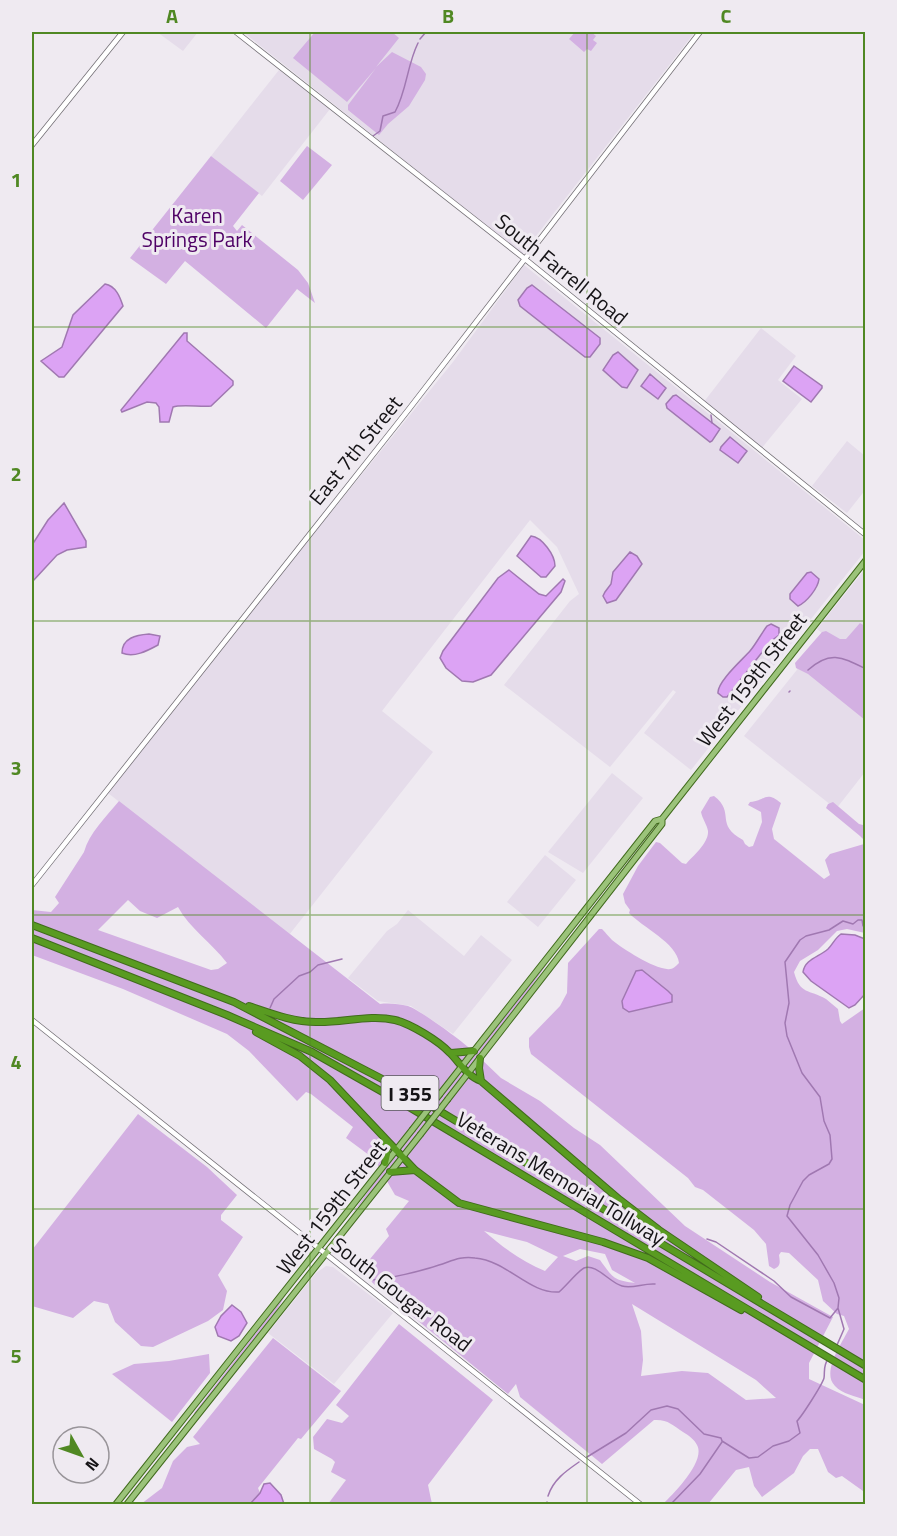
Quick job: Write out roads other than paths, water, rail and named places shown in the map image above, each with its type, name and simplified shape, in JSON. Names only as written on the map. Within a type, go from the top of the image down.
[{"type":"highway","name":"Veterans Memorial Tollway","points":[[32,925],[226,999],[411,1094],[866,1366]]},
{"type":"highway","name":"Veterans Memorial Tollway","points":[[32,938],[227,1015],[312,1052],[399,1101],[866,1380]]},
{"type":"highway","points":[[226,999],[283,1017],[315,1022],[382,1018],[397,1020],[421,1032],[451,1053],[468,1073],[481,1081],[620,1200],[658,1230],[754,1294],[767,1306]]},
{"type":"highway","points":[[227,1015],[300,1056],[330,1080],[415,1170],[459,1203],[603,1242],[648,1258],[758,1320],[793,1337]]},
{"type":"highway","points":[[451,1053],[474,1051]]},
{"type":"highway","points":[[480,1058],[481,1081]]},
{"type":"highway","points":[[384,1138],[387,1154],[385,1163]]},
{"type":"highway","points":[[390,1172],[415,1170]]},
{"type":"main road","name":"West 159th Street","points":[[127,1504],[448,1099],[624,874],[662,824],[662,819],[866,560]]},
{"type":"main road","name":"West 159th Street","points":[[116,1504],[655,821],[662,819]]},
{"type":"main road","points":[[184,1418],[191,1424]]},
{"type":"street","points":[[32,146],[123,32]]},
{"type":"street","name":"South Farrell Road","points":[[236,32],[525,259],[866,535]]},
{"type":"street","name":"East 7th Street","points":[[32,885],[410,409],[700,32]]},
{"type":"street","name":"South Gougar Road","points":[[32,1020],[640,1504]]},
{"type":"waterway","points":[[420,39],[426,32]]},
{"type":"waterway","points":[[373,136],[380,131],[383,116],[395,112],[418,43]]},
{"type":"waterway","points":[[711,415],[712,423]]},
{"type":"waterway","points":[[808,670],[830,658],[850,661],[866,669]]},
{"type":"waterway","points":[[837,1345],[844,1329],[834,1283],[818,1255],[787,1216],[790,1205],[803,1181],[829,1164],[832,1159],[830,1135],[824,1121],[820,1097],[802,1073],[787,1036],[785,1023],[789,1003],[785,962],[800,940],[806,936],[829,930],[843,921],[853,924],[862,920],[866,928]]},
{"type":"waterway","points":[[270,1008],[274,999],[299,976],[310,972],[318,965],[342,959]]},
{"type":"waterway","points":[[707,1239],[716,1242],[774,1281],[791,1297],[830,1318],[838,1308]]},
{"type":"waterway","points":[[371,1280],[405,1274],[456,1259],[470,1258],[487,1260],[528,1283],[548,1291],[559,1292],[581,1270],[589,1267],[622,1286],[655,1284]]},
{"type":"waterway","points":[[587,1457],[626,1433],[651,1410],[667,1406],[678,1409],[704,1434],[721,1438],[722,1441],[749,1458],[758,1457],[773,1446],[789,1441],[800,1433],[797,1421],[822,1382],[828,1359]]},
{"type":"waterway","points":[[671,1504],[700,1474],[722,1442]]},
{"type":"waterway","points":[[548,1496],[550,1490],[565,1472],[579,1462]]},
{"type":"park label","name":"Karen Springs Park","points":[[197,227]]}]
